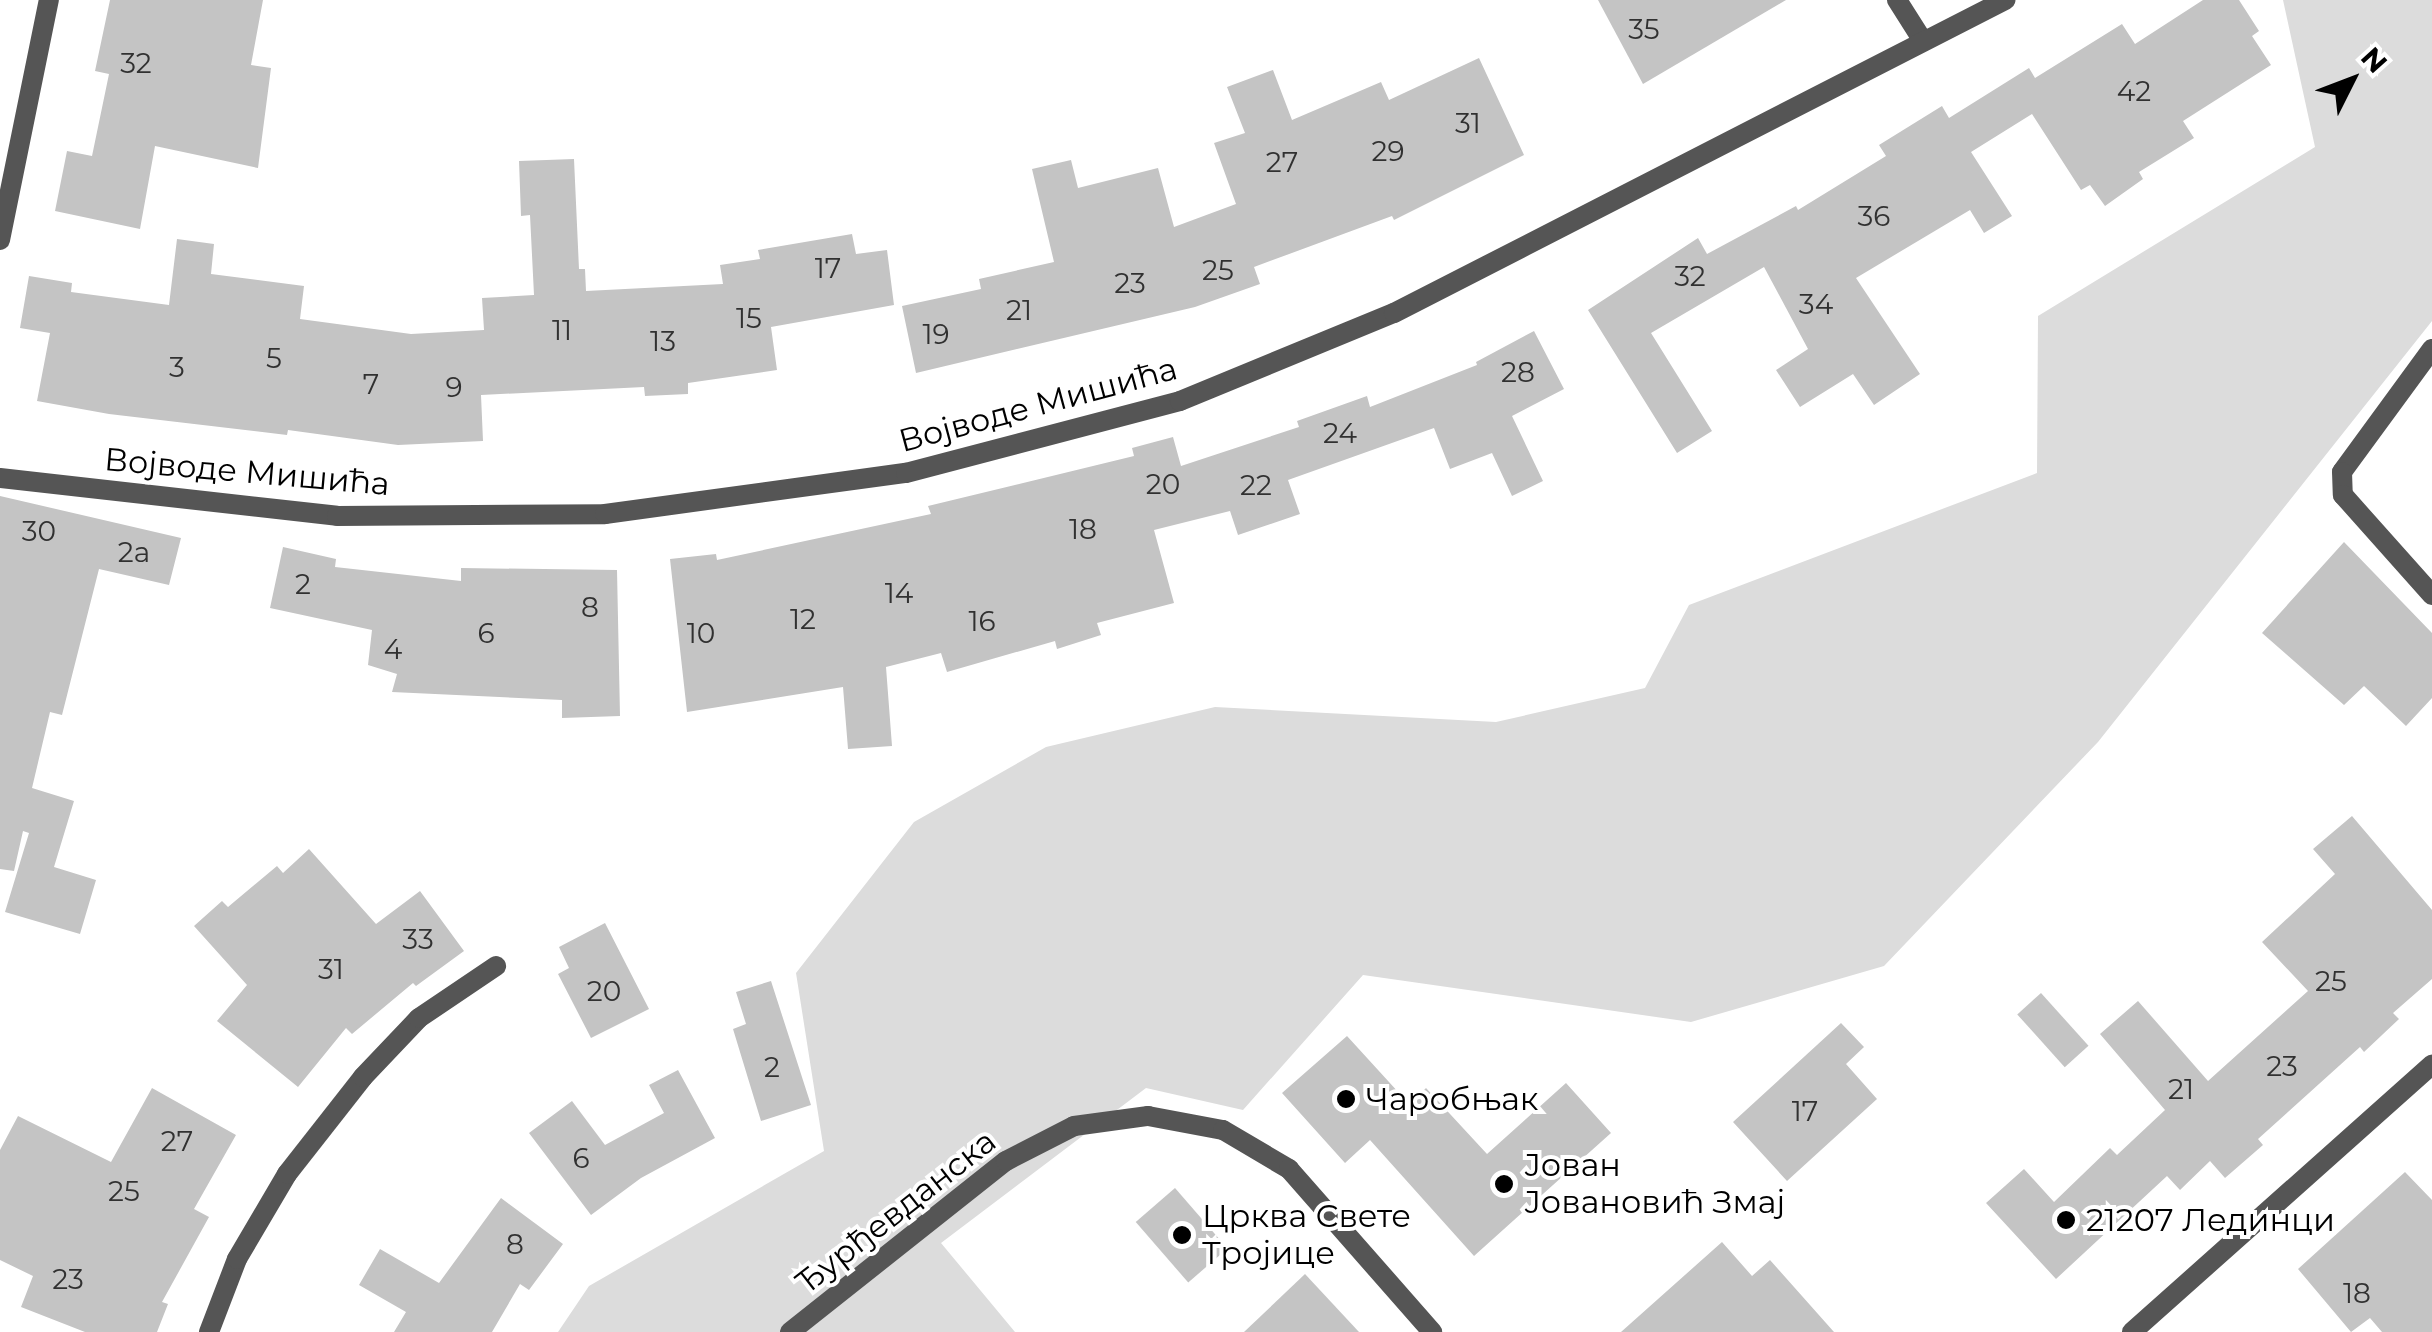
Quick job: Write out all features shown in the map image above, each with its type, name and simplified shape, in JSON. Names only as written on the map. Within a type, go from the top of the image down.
[{"type":"street","points":[[0,240],[49,0]]},
{"type":"street","points":[[1897,0],[1923,42]]},
{"type":"street","name":"Војводе Мишића","points":[[0,478],[337,516],[605,514],[906,472],[1180,401],[1394,313],[2005,0]]},
{"type":"street","points":[[2432,349],[2342,472],[2343,495],[2432,595]]},
{"type":"street","points":[[209,1332],[237,1259],[308,1146],[363,1077],[420,1018],[496,966]]},
{"type":"street","points":[[2132,1332],[2432,1064]]},
{"type":"street","name":"Ђурђевданска","points":[[790,1332],[1006,1160],[1074,1126],[1148,1116],[1224,1130],[1288,1170],[1432,1332]]},
{"type":"shaded area","points":[[2283,0],[2432,0],[2432,321],[2098,742],[1884,966],[1691,1022],[1363,975],[1243,1110],[1146,1088],[941,1243],[1015,1332],[558,1332],[589,1286],[824,1151],[796,973],[914,822],[1046,747],[1215,707],[1496,722],[1645,688],[1689,605],[2037,473],[2038,316],[2315,147]]},
{"type":"building","points":[[110,0],[263,0],[251,65],[271,68],[258,168],[155,146],[140,229],[55,211],[67,151],[92,156],[109,74],[95,71]]},
{"type":"building","points":[[1598,0],[1786,0],[1643,84]]},
{"type":"building","points":[[2203,0],[2239,0],[2259,31],[2252,36],[2271,65],[2183,121],[2194,138],[2139,172],[2143,179],[2105,206],[2090,185],[2081,190],[2032,114],[1971,152],[2012,216],[1984,233],[1970,210],[1856,278],[1920,374],[1874,405],[1853,374],[1800,407],[1776,370],[1808,349],[1764,267],[1651,333],[1712,431],[1677,453],[1588,310],[1698,238],[1707,254],[1796,206],[1798,210],[1886,156],[1879,145],[1942,106],[1949,118],[2029,68],[2035,78],[2122,24],[2135,44]]},
{"type":"building","points":[[1479,58],[1524,155],[1394,220],[1392,216],[1254,267],[1260,284],[1195,307],[916,373],[902,306],[981,289],[979,279],[1054,262],[1032,169],[1071,160],[1078,188],[1158,168],[1174,227],[1236,204],[1214,143],[1245,133],[1227,87],[1273,70],[1292,120],[1381,82],[1389,100]]},
{"type":"building","points":[[574,159],[579,269],[585,269],[586,291],[723,284],[720,265],[760,259],[758,250],[852,234],[856,254],[887,250],[894,305],[771,327],[777,370],[688,383],[688,394],[645,396],[644,387],[481,395],[483,441],[398,445],[288,430],[287,435],[109,414],[37,401],[50,333],[20,328],[29,276],[72,283],[71,292],[169,305],[177,239],[214,244],[211,274],[304,286],[300,319],[411,334],[484,330],[482,298],[534,295],[530,215],[521,216],[519,161]]},
{"type":"building","points":[[1534,331],[1564,389],[1512,416],[1543,481],[1512,496],[1492,453],[1450,469],[1434,428],[1288,480],[1300,514],[1238,535],[1230,511],[1154,530],[1174,603],[1097,623],[1101,635],[1057,649],[1055,641],[947,672],[941,653],[886,667],[892,746],[848,749],[843,687],[687,712],[670,559],[716,554],[717,560],[931,514],[928,506],[1134,456],[1132,448],[1173,437],[1181,466],[1299,427],[1297,421],[1367,396],[1370,407],[1477,365],[1476,362]]},
{"type":"building","points":[[0,496],[181,538],[169,585],[99,569],[62,715],[50,712],[32,788],[74,801],[54,867],[96,880],[80,934],[5,912],[29,833],[23,831],[14,871],[0,869]]},
{"type":"building","points":[[2344,542],[2432,633],[2432,698],[2406,726],[2364,686],[2344,705],[2262,633]]},
{"type":"building","points":[[283,547],[336,559],[335,567],[461,581],[461,568],[617,570],[620,716],[562,718],[562,700],[392,692],[397,674],[368,665],[372,630],[270,608]]},
{"type":"building","points":[[2352,816],[2432,910],[2432,979],[2393,1013],[2399,1019],[2364,1052],[2360,1047],[2258,1139],[2263,1145],[2225,1178],[2210,1161],[2180,1190],[2167,1176],[2056,1279],[1986,1203],[2024,1169],[2054,1202],[2110,1148],[2117,1155],[2165,1110],[2100,1034],[2138,1001],[2208,1081],[2308,991],[2262,942],[2335,874],[2313,849]]},
{"type":"building","points":[[309,849],[376,924],[420,891],[464,951],[416,986],[413,983],[352,1034],[346,1028],[298,1087],[217,1021],[247,985],[194,926],[222,901],[228,907],[277,866],[283,873]]},
{"type":"building","points":[[605,923],[649,1009],[591,1038],[558,974],[569,968],[559,947]]},
{"type":"building","points":[[771,981],[811,1105],[761,1121],[733,1029],[746,1024],[736,992]]},
{"type":"building","points":[[2041,993],[2089,1046],[2065,1067],[2017,1014]]},
{"type":"building","points":[[1841,1023],[1864,1047],[1846,1064],[1877,1099],[1787,1181],[1733,1122]]},
{"type":"building","points":[[1347,1036],[1410,1105],[1426,1088],[1487,1154],[1566,1083],[1611,1133],[1474,1256],[1370,1140],[1345,1163],[1282,1093]]},
{"type":"building","points":[[678,1070],[715,1138],[641,1178],[591,1215],[529,1133],[572,1101],[605,1145],[664,1113],[649,1085]]},
{"type":"building","points":[[152,1088],[236,1135],[194,1209],[209,1217],[162,1302],[168,1304],[157,1332],[85,1332],[21,1307],[33,1276],[0,1260],[0,1150],[18,1116],[111,1162]]},
{"type":"building","points":[[2405,1172],[2432,1200],[2432,1332],[2382,1332],[2370,1318],[2351,1332],[2298,1269]]},
{"type":"building","name":"Црква Свете Тројице","points":[[1175,1188],[1227,1248],[1188,1282],[1136,1222]]},
{"type":"building","points":[[501,1198],[563,1244],[529,1290],[520,1284],[492,1332],[394,1332],[406,1312],[359,1285],[380,1249],[439,1283]]},
{"type":"building","points":[[1722,1242],[1752,1276],[1770,1260],[1834,1332],[1621,1332]]},
{"type":"building","points":[[1305,1274],[1359,1332],[1244,1332]]},
{"type":"place","name":"Чаробњак","points":[[1346,1099]]},
{"type":"place","name":"Јован Јовановић Змај","points":[[1504,1184]]},
{"type":"place","name":"21207 Лединци","points":[[2066,1220]]},
{"type":"place","name":"Црква Свете Тројице","points":[[1182,1235]]}]
